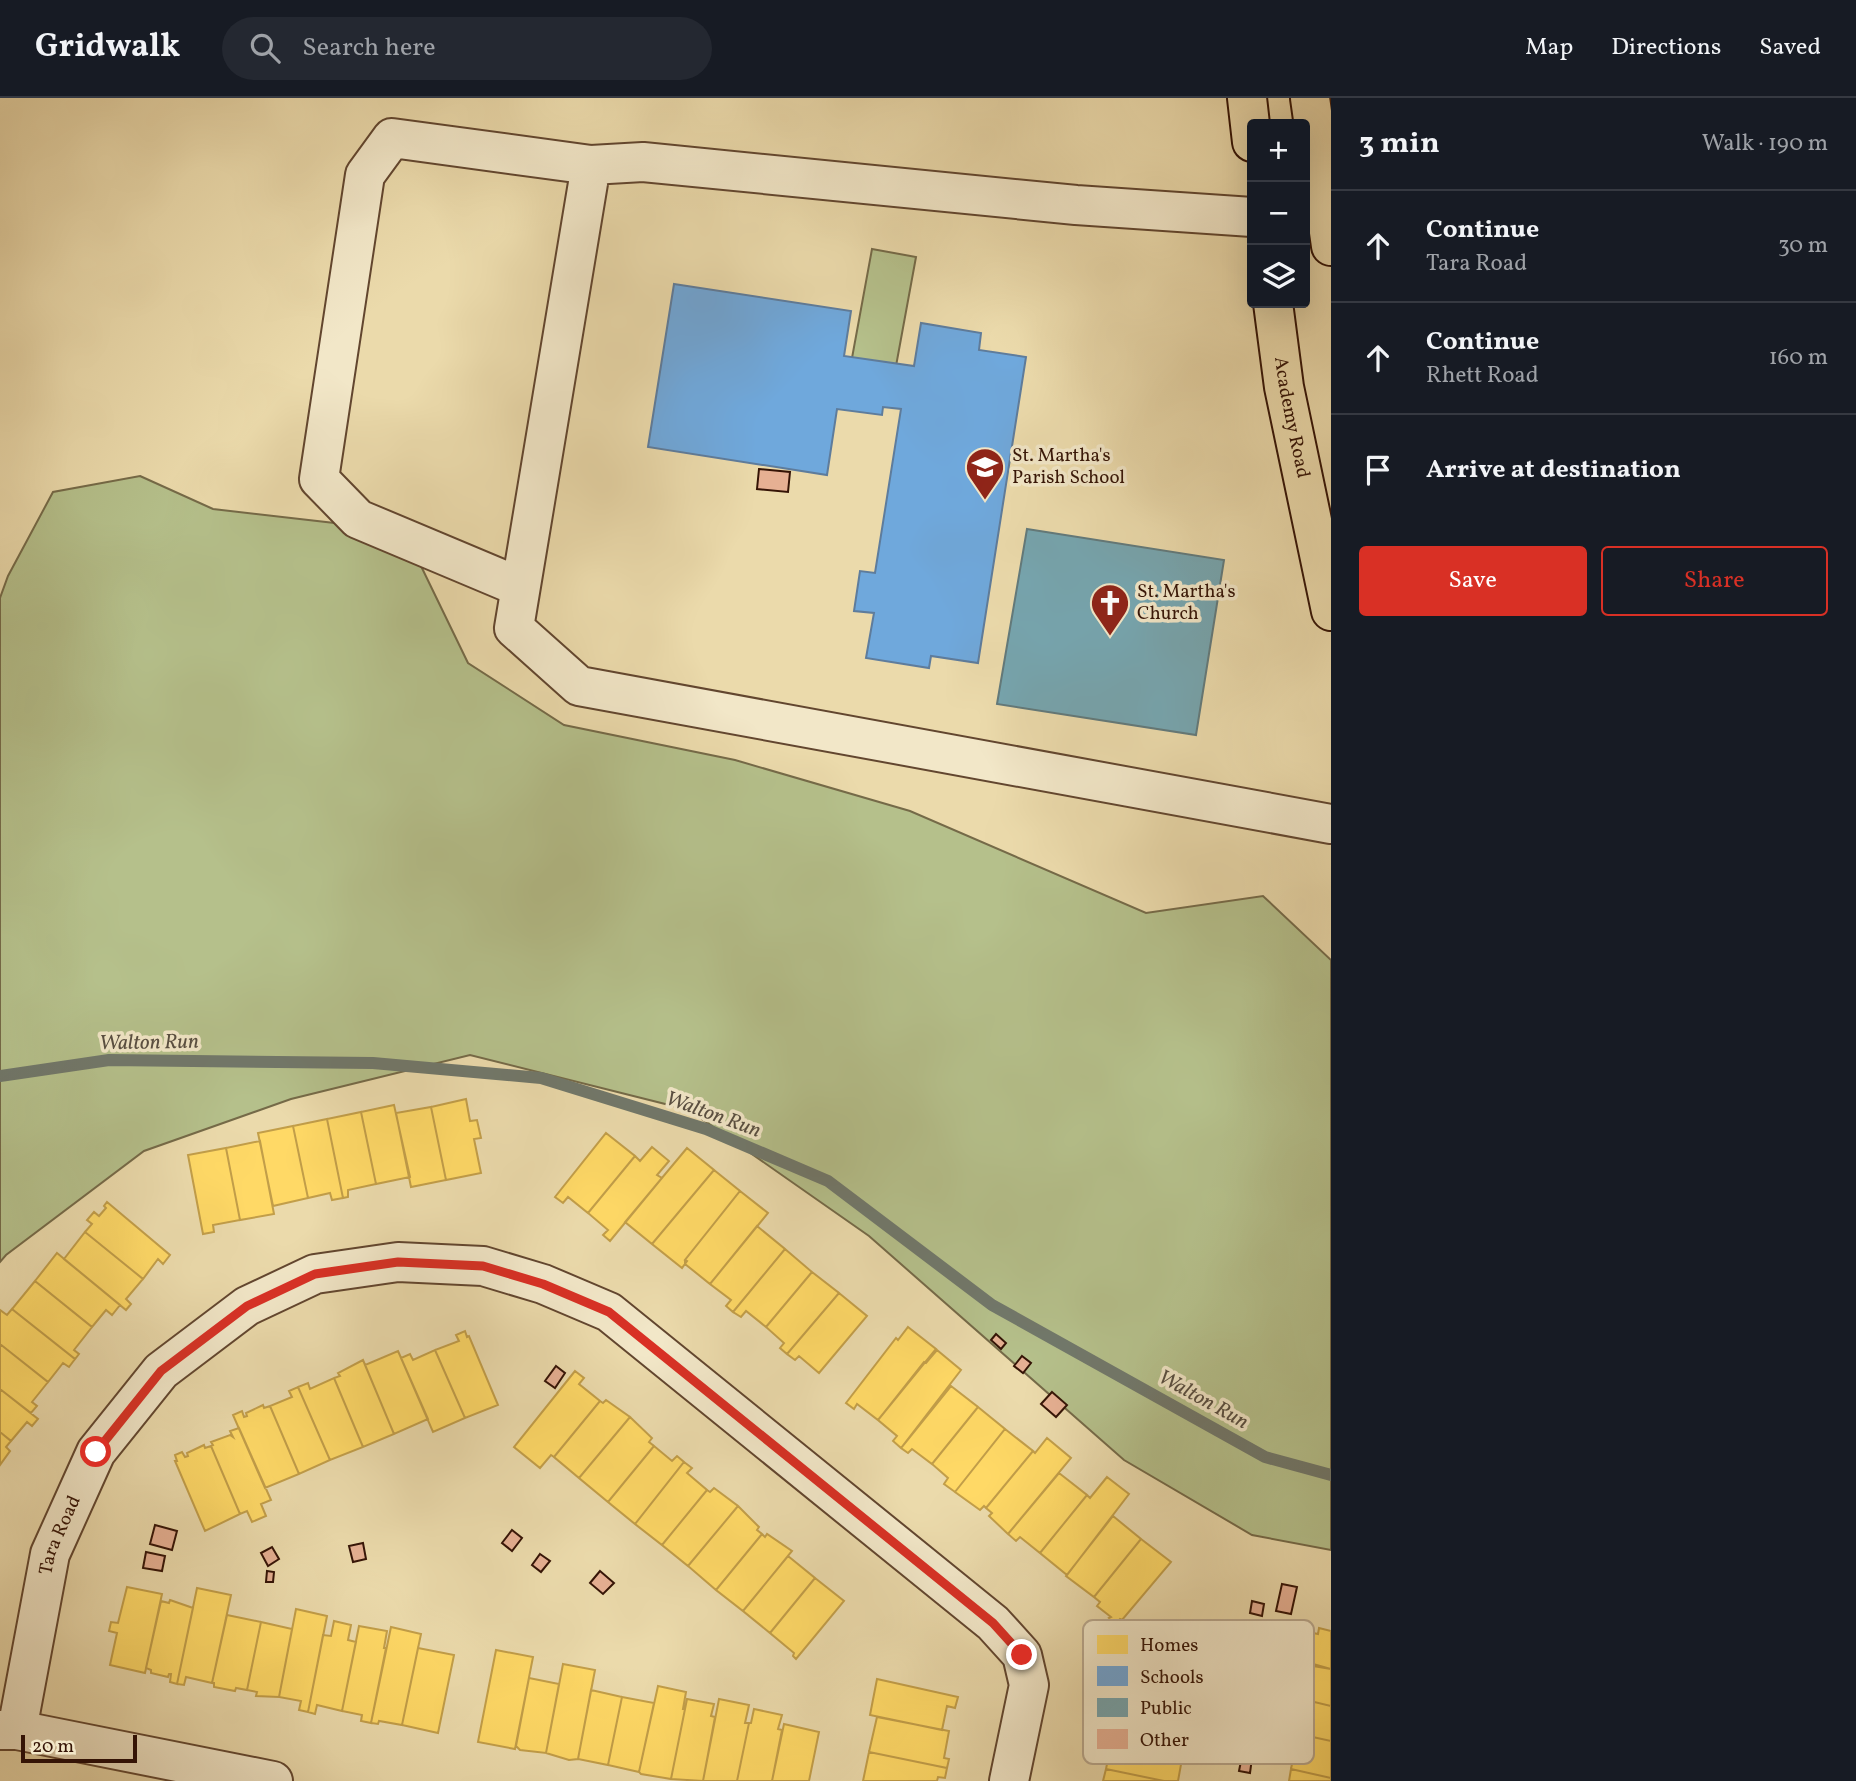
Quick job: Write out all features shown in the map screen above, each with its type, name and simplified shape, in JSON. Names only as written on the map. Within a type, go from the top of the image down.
[{"type":"main road","points":[[1247,98],[1249,119]]},
{"type":"main road","points":[[1310,98],[1321,226]]},
{"type":"main road","name":"Academy Road","points":[[1274,308],[1284,387],[1331,611]]},
{"type":"street","points":[[520,587],[358,519],[319,479],[365,175],[392,138],[592,165],[643,162],[1076,205],[1247,217]]},
{"type":"street","points":[[592,165],[514,628],[579,686],[1331,824]]},
{"type":"street","name":"Tara Road","points":[[9,1730],[50,1553],[96,1452],[161,1371],[247,1306],[315,1274],[398,1262],[483,1266],[543,1284],[609,1312],[993,1623],[1022,1655],[1029,1685],[1009,1781]]},
{"type":"street","points":[[9,1730],[273,1781]]},
{"type":"green space","points":[[872,249],[916,257],[896,366],[852,358]]},
{"type":"green space","points":[[140,476],[213,509],[404,531],[468,663],[564,725],[735,760],[910,811],[1146,913],[1263,896],[1331,960],[1331,1550],[1252,1535],[1124,1460],[869,1236],[689,1110],[470,1055],[291,1099],[144,1151],[0,1262],[0,598],[8,576],[53,492]]},
{"type":"building: Homes","points":[[466,1099],[470,1121],[477,1120],[481,1138],[474,1139],[481,1173],[446,1180],[431,1107]]},
{"type":"building: Homes","points":[[394,1105],[410,1177],[376,1184],[361,1112]]},
{"type":"building: Homes","points":[[431,1107],[446,1180],[411,1187],[396,1113]]},
{"type":"building: Homes","points":[[361,1112],[376,1184],[348,1190],[348,1197],[343,1198],[327,1119]]},
{"type":"building: Homes","points":[[327,1119],[343,1198],[332,1200],[330,1193],[308,1198],[293,1126]]},
{"type":"building: Homes","points":[[293,1126],[308,1198],[273,1206],[258,1133]]},
{"type":"building: Homes","points":[[606,1133],[635,1156],[588,1213],[568,1197],[563,1203],[555,1197]]},
{"type":"building: Homes","points":[[260,1141],[274,1214],[240,1220],[226,1148]]},
{"type":"building: Homes","points":[[652,1147],[669,1161],[657,1175],[662,1178],[610,1241],[603,1235],[608,1230],[588,1213],[635,1156],[640,1161]]},
{"type":"building: Homes","points":[[226,1148],[240,1220],[213,1225],[214,1232],[203,1234],[188,1155]]},
{"type":"building: Homes","points":[[687,1148],[714,1170],[652,1244],[625,1222]]},
{"type":"building: Homes","points":[[714,1170],[740,1191],[685,1260],[687,1261],[682,1268],[652,1244]]},
{"type":"building: Homes","points":[[740,1191],[768,1213],[710,1284],[685,1264],[685,1260]]},
{"type":"building: Homes","points":[[107,1202],[170,1255],[163,1264],[158,1259],[143,1279],[85,1232],[92,1224],[87,1220],[94,1212],[99,1216],[106,1208],[104,1206]]},
{"type":"building: Homes","points":[[757,1226],[785,1249],[733,1312],[726,1306],[731,1300],[710,1284]]},
{"type":"building: Homes","points":[[85,1232],[143,1279],[126,1299],[131,1304],[126,1310],[64,1259]]},
{"type":"building: Homes","points":[[785,1249],[812,1272],[766,1327],[746,1311],[741,1317],[733,1312]]},
{"type":"building: Homes","points":[[57,1253],[120,1305],[112,1315],[106,1310],[92,1327],[35,1281]]},
{"type":"building: Homes","points":[[812,1272],[839,1293],[787,1354],[780,1348],[784,1343],[766,1327]]},
{"type":"building: Homes","points":[[35,1281],[92,1327],[74,1350],[79,1354],[75,1359],[12,1309]]},
{"type":"building: Homes","points":[[839,1293],[867,1316],[819,1373],[799,1356],[795,1360],[787,1354]]},
{"type":"building: Homes","points":[[12,1309],[75,1359],[69,1367],[63,1363],[48,1382],[0,1344],[0,1310],[7,1315]]},
{"type":"building: Homes","points":[[908,1327],[936,1349],[878,1420],[857,1404],[854,1409],[846,1403],[896,1338],[898,1340]]},
{"type":"building: Homes","points":[[465,1331],[498,1405],[465,1418],[435,1350],[459,1341],[456,1335]]},
{"type":"building: Homes","points":[[0,1344],[48,1382],[32,1402],[37,1406],[31,1413],[0,1389]]},
{"type":"building: Homes","points":[[435,1350],[465,1418],[433,1432],[401,1358],[410,1354],[413,1360]]},
{"type":"building: Homes","points":[[937,1350],[961,1370],[901,1448],[893,1441],[897,1436],[878,1420],[924,1362]]},
{"type":"building: Homes","points":[[398,1351],[428,1419],[394,1434],[365,1365]]},
{"type":"building: Homes","points":[[363,1360],[394,1434],[363,1447],[334,1378],[340,1376],[338,1373]]},
{"type":"building: Homes","points":[[575,1371],[584,1378],[579,1384],[600,1401],[554,1457],[551,1455],[540,1468],[514,1447]]},
{"type":"building: Homes","points":[[334,1378],[363,1447],[330,1460],[298,1387],[308,1383],[310,1389]]},
{"type":"building: Homes","points":[[951,1386],[978,1407],[932,1464],[912,1449],[908,1453],[901,1448]]},
{"type":"building: Homes","points":[[298,1387],[330,1460],[299,1474],[270,1406],[292,1397],[289,1391]]},
{"type":"building: Homes","points":[[0,1389],[38,1419],[32,1426],[27,1422],[11,1441],[0,1432]]},
{"type":"building: Homes","points":[[606,1400],[630,1417],[579,1478],[554,1457],[600,1401],[603,1403]]},
{"type":"building: Homes","points":[[263,1405],[264,1408],[270,1406],[299,1474],[265,1488],[233,1415],[242,1411],[244,1417],[247,1416],[246,1413]]},
{"type":"building: Homes","points":[[978,1407],[1005,1429],[955,1492],[944,1484],[948,1478],[932,1464]]},
{"type":"building: Homes","points":[[630,1417],[652,1438],[649,1442],[654,1446],[608,1502],[579,1478]]},
{"type":"building: Homes","points":[[239,1428],[271,1500],[261,1504],[266,1516],[252,1522],[247,1511],[240,1514],[211,1446],[211,1442],[230,1435],[233,1437],[230,1431]]},
{"type":"building: Homes","points":[[1005,1429],[1033,1451],[986,1508],[984,1506],[980,1510],[955,1492]]},
{"type":"building: Homes","points":[[0,1432],[11,1441],[6,1447],[10,1451],[0,1465]]},
{"type":"building: Homes","points":[[1047,1438],[1071,1458],[1008,1534],[989,1516],[992,1513],[986,1508]]},
{"type":"building: Homes","points":[[204,1445],[205,1448],[211,1446],[240,1514],[205,1531],[175,1461],[175,1455],[182,1452],[185,1457],[188,1456],[187,1453]]},
{"type":"building: Homes","points":[[654,1446],[672,1461],[677,1456],[684,1462],[635,1524],[608,1502]]},
{"type":"building: Homes","points":[[684,1462],[692,1468],[687,1473],[707,1490],[662,1545],[635,1524]]},
{"type":"building: Homes","points":[[1059,1473],[1087,1495],[1040,1553],[1020,1537],[1016,1541],[1008,1534]]},
{"type":"building: Homes","points":[[1107,1477],[1129,1494],[1067,1575],[1040,1553],[1087,1495],[1090,1498]]},
{"type":"building: Homes","points":[[714,1488],[738,1506],[688,1566],[662,1545],[707,1490],[710,1492]]},
{"type":"building: Homes","points":[[738,1506],[759,1527],[757,1530],[762,1534],[716,1590],[688,1566]]},
{"type":"building: Homes","points":[[1113,1516],[1141,1539],[1094,1597],[1066,1576]]},
{"type":"building: Homes","points":[[762,1534],[765,1537],[767,1534],[792,1551],[743,1611],[716,1590]]},
{"type":"building: Homes","points":[[1141,1539],[1171,1562],[1122,1620],[1111,1620],[1097,1606],[1100,1602],[1094,1597]]},
{"type":"building: Homes","points":[[788,1556],[815,1578],[770,1633],[743,1611]]},
{"type":"building: Homes","points":[[815,1578],[844,1601],[796,1659],[794,1653],[770,1633]]},
{"type":"building: Homes","points":[[127,1587],[162,1594],[145,1673],[110,1665],[117,1633],[109,1631],[111,1622],[118,1623]]},
{"type":"building: Homes","points":[[197,1588],[231,1595],[212,1683],[186,1677],[184,1685],[177,1684]]},
{"type":"building: Homes","points":[[170,1600],[193,1608],[177,1684],[170,1682],[171,1674],[168,1677],[151,1673],[151,1670],[146,1668],[161,1601],[169,1603]]},
{"type":"building: Homes","points":[[296,1609],[327,1616],[308,1712],[299,1710],[301,1701],[279,1697]]},
{"type":"building: Homes","points":[[227,1615],[261,1622],[247,1690],[214,1687],[212,1683]]},
{"type":"building: Homes","points":[[334,1621],[351,1625],[348,1640],[356,1642],[342,1711],[317,1705],[315,1714],[308,1712],[323,1635],[331,1636]]},
{"type":"building: Homes","points":[[261,1622],[292,1629],[279,1697],[256,1696],[257,1692],[247,1690]]},
{"type":"building: Homes","points":[[359,1626],[387,1631],[371,1723],[361,1721],[362,1715],[342,1711]]},
{"type":"building: Homes","points":[[391,1627],[421,1634],[402,1725],[379,1721],[378,1724],[371,1723]]},
{"type":"building: Homes","points":[[1319,1628],[1331,1631],[1331,1669],[1314,1664],[1314,1633],[1318,1634]]},
{"type":"building: Homes","points":[[418,1648],[454,1655],[438,1733],[402,1725]]},
{"type":"building: Homes","points":[[496,1650],[533,1657],[515,1749],[478,1742]]},
{"type":"building: Homes","points":[[563,1664],[595,1670],[578,1759],[569,1760],[546,1753]]},
{"type":"building: Homes","points":[[1314,1666],[1331,1669],[1331,1706],[1314,1702]]},
{"type":"building: Homes","points":[[529,1678],[559,1684],[546,1753],[520,1750],[516,1746]]},
{"type":"building: Homes","points":[[877,1679],[958,1697],[955,1708],[947,1706],[942,1730],[870,1715]]},
{"type":"building: Homes","points":[[658,1686],[686,1692],[671,1779],[639,1772]]},
{"type":"building: Homes","points":[[591,1690],[622,1697],[608,1765],[578,1759]]},
{"type":"building: Homes","points":[[622,1697],[654,1703],[639,1772],[608,1765]]},
{"type":"building: Homes","points":[[687,1699],[714,1704],[711,1716],[715,1717],[703,1781],[671,1779]]},
{"type":"building: Homes","points":[[719,1699],[749,1705],[745,1723],[749,1723],[737,1781],[703,1781]]},
{"type":"building: Homes","points":[[1314,1702],[1331,1706],[1331,1741],[1314,1737]]},
{"type":"building: Homes","points":[[754,1709],[782,1715],[778,1729],[782,1730],[772,1781],[737,1781]]},
{"type":"building: Homes","points":[[877,1717],[949,1731],[944,1758],[949,1759],[947,1768],[869,1752]]},
{"type":"building: Homes","points":[[784,1724],[819,1732],[809,1781],[772,1781]]},
{"type":"building: Homes","points":[[1314,1737],[1331,1741],[1331,1778],[1291,1769],[1292,1764],[1314,1764]]},
{"type":"building: Homes","points":[[869,1752],[947,1768],[945,1778],[938,1777],[937,1781],[863,1781]]},
{"type":"building: Homes","points":[[1107,1764],[1181,1764],[1178,1781],[1164,1781],[1106,1769]]},
{"type":"building: Homes","points":[[1106,1769],[1164,1781],[1103,1781]]},
{"type":"building: Homes","points":[[1291,1769],[1331,1778],[1331,1781],[1289,1781]]},
{"type":"building: Schools","points":[[674,284],[851,311],[844,356],[914,366],[921,323],[981,333],[979,350],[1026,357],[978,663],[931,656],[929,668],[866,658],[874,613],[854,611],[860,571],[875,573],[901,409],[883,407],[882,415],[837,409],[827,475],[648,447]]},
{"type":"building: Public","name":"St. Martha's Church","points":[[1027,529],[1224,560],[1196,735],[997,704]]},
{"type":"building: Other","points":[[759,469],[790,472],[788,492],[757,489]]},
{"type":"building: Other","points":[[996,1334],[1006,1343],[1001,1349],[991,1340]]},
{"type":"building: Other","points":[[1022,1356],[1031,1363],[1023,1373],[1014,1366]]},
{"type":"building: Other","points":[[556,1366],[565,1373],[555,1388],[545,1381]]},
{"type":"building: Other","points":[[1052,1392],[1067,1405],[1056,1417],[1041,1404]]},
{"type":"building: Other","points":[[155,1525],[177,1531],[172,1550],[150,1544]]},
{"type":"building: Other","points":[[512,1530],[522,1538],[512,1551],[502,1543]]},
{"type":"building: Other","points":[[363,1543],[366,1559],[353,1562],[349,1546]]},
{"type":"building: Other","points":[[272,1547],[279,1559],[268,1566],[261,1553]]},
{"type":"building: Other","points":[[146,1552],[165,1556],[162,1571],[143,1568]]},
{"type":"building: Other","points":[[540,1554],[550,1561],[541,1572],[532,1565]]},
{"type":"building: Other","points":[[267,1571],[274,1572],[273,1582],[266,1582]]},
{"type":"building: Other","points":[[600,1571],[614,1583],[603,1594],[590,1583]]},
{"type":"building: Other","points":[[1282,1584],[1297,1587],[1291,1614],[1276,1611]]},
{"type":"building: Other","points":[[1252,1601],[1264,1604],[1262,1616],[1250,1613]]},
{"type":"building: Other","points":[[1240,1764],[1251,1764],[1250,1773],[1239,1771]]},
{"type":"waterway","name":"Walton Run","points":[[0,1076],[109,1060],[373,1063],[541,1078],[706,1129],[828,1181],[992,1305],[1265,1457],[1331,1475]]},
{"type":"place","name":"St. Martha's Parish School","points":[[985,501]]},
{"type":"place","name":"St. Martha's Church","points":[[1110,637]]},
{"type":"route","points":[[96,1452],[161,1371],[247,1306],[315,1274],[398,1262],[483,1266],[543,1284],[609,1312],[993,1623],[1022,1655]]}]
